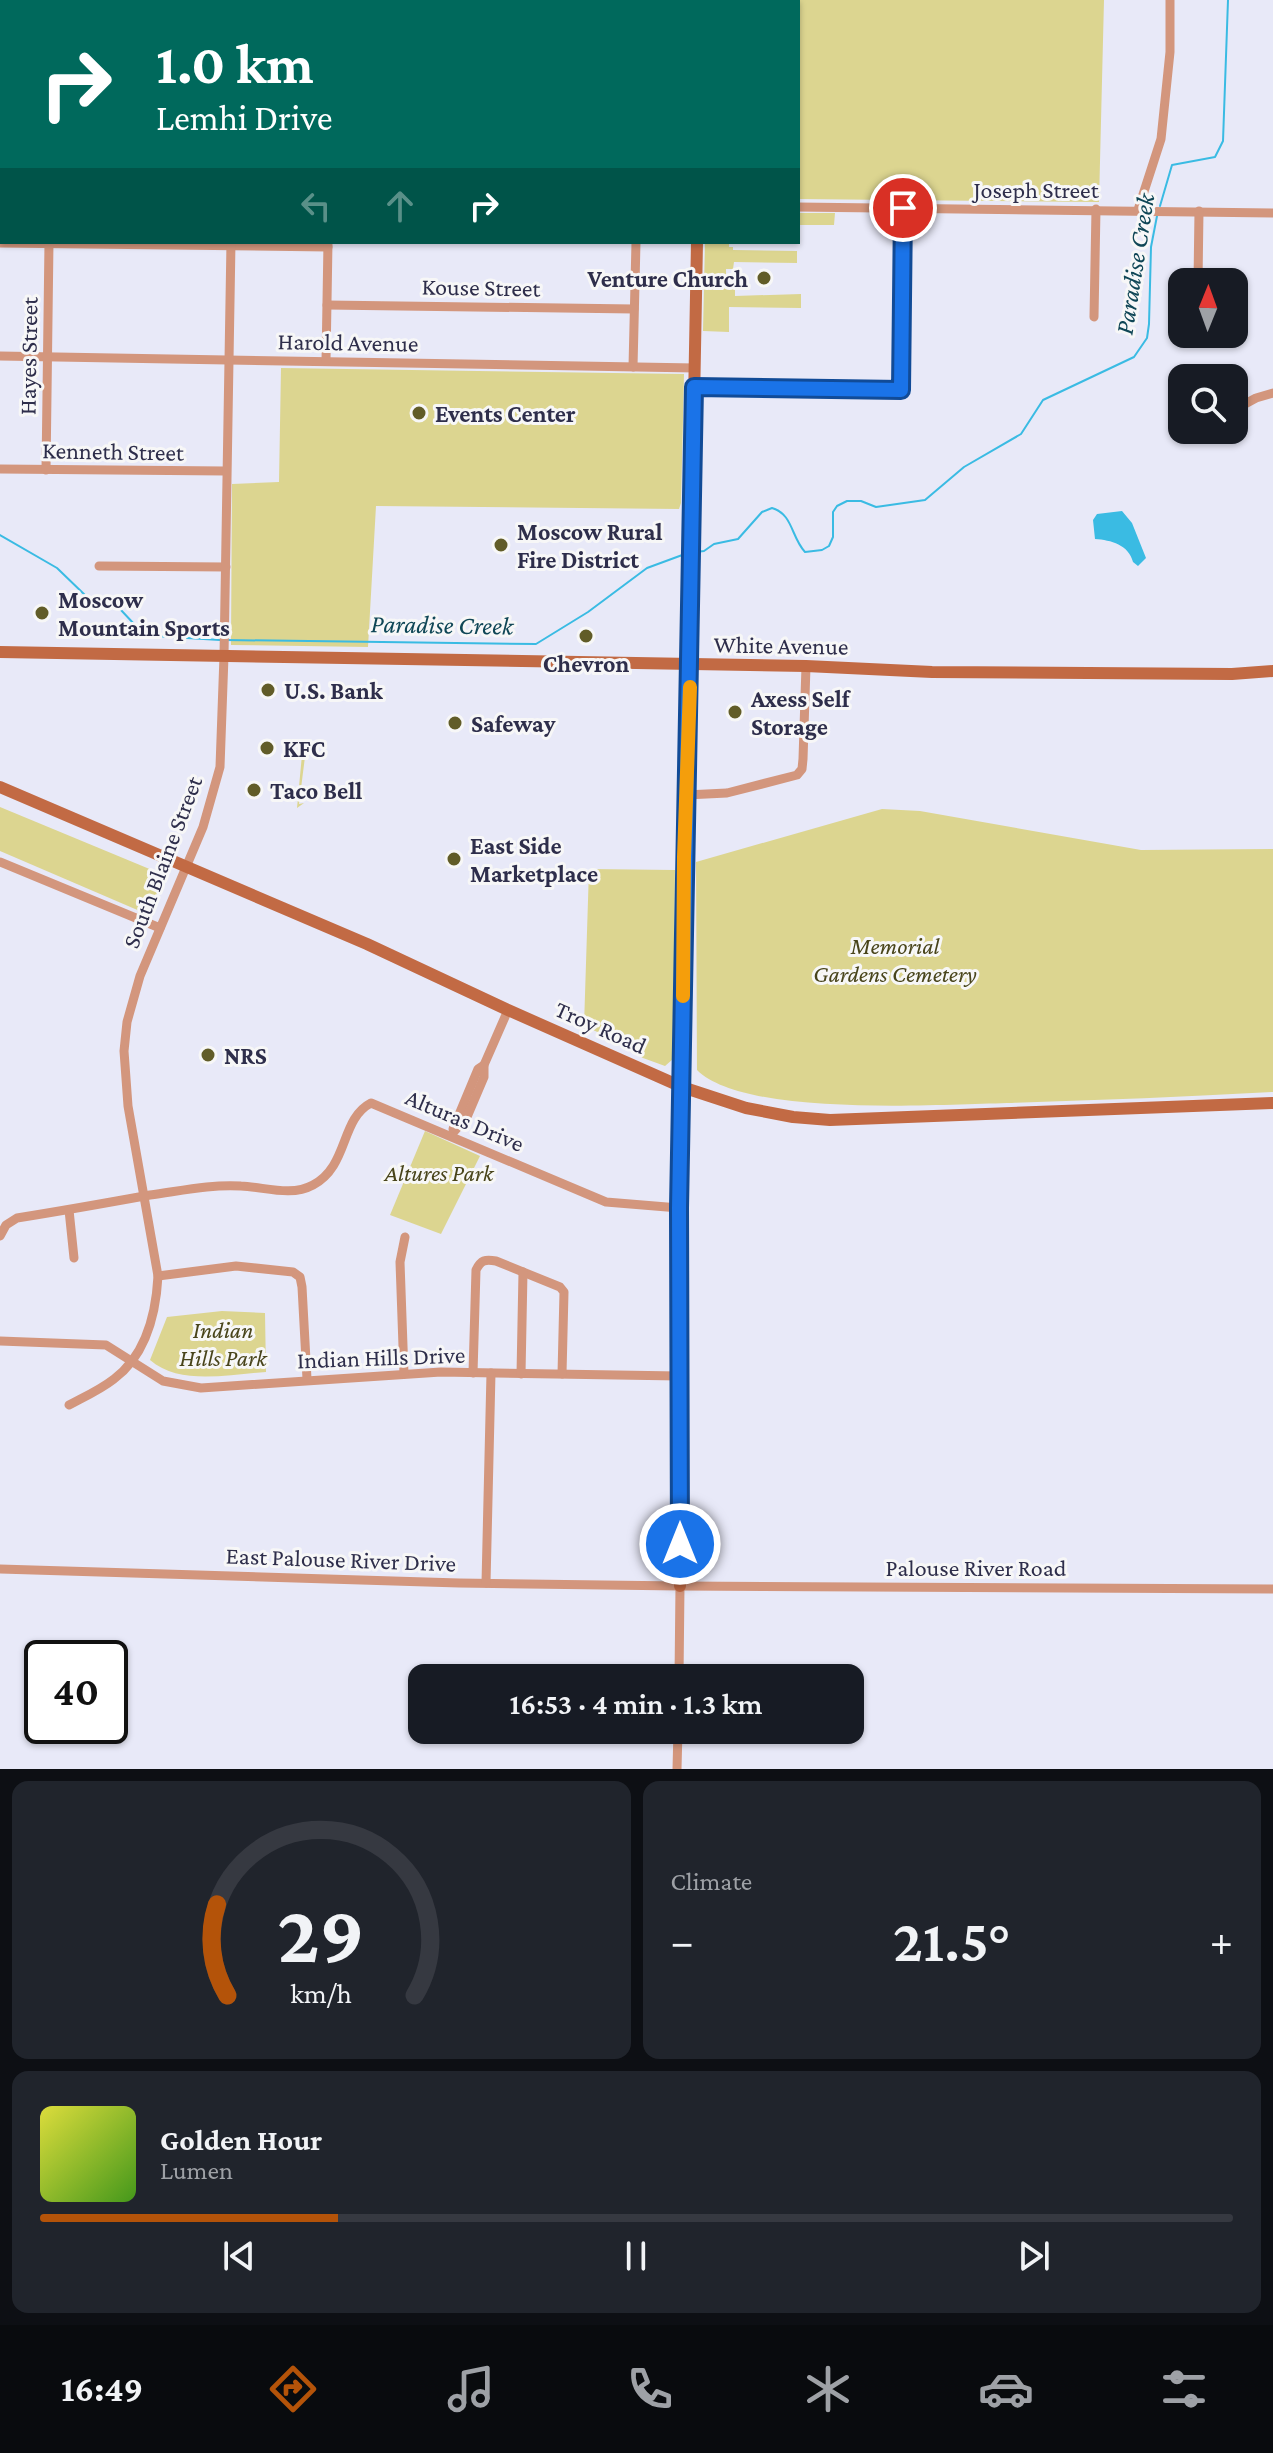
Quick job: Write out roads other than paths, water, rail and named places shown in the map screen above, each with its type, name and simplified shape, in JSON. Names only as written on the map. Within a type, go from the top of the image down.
[{"type":"street","points":[[1138,210],[1161,139],[1170,52],[1170,0]]},
{"type":"street","name":"Joseph Street","points":[[800,207],[1273,213]]},
{"type":"street","points":[[694,387],[901,390],[903,208]]},
{"type":"street","points":[[1094,317],[1096,209]]},
{"type":"street","points":[[1198,268],[1199,211]]},
{"type":"street","name":"Hayes Street","points":[[46,470],[49,244]]},
{"type":"street","name":"South Blaine Street","points":[[69,1405],[115,1379],[132,1361],[151,1322],[158,1276],[128,1106],[124,1051],[127,1022],[140,976],[209,811],[220,767],[231,244]]},
{"type":"street","points":[[326,361],[328,244]]},
{"type":"street","points":[[633,367],[636,244]]},
{"type":"street","points":[[679,1664],[679,1208],[697,244]]},
{"type":"street","name":"Kouse Street","points":[[327,305],[634,309]]},
{"type":"street","name":"Harold Avenue","points":[[0,356],[695,368]]},
{"type":"street","points":[[1248,402],[1273,393]]},
{"type":"street","name":"Kenneth Street","points":[[0,469],[225,471]]},
{"type":"street","points":[[99,566],[226,567]]},
{"type":"street","name":"White Avenue","points":[[0,652],[224,653],[806,666],[932,672],[1232,674],[1273,671]]},
{"type":"street","points":[[686,795],[727,793],[797,775],[802,765],[806,666]]},
{"type":"street","name":"Troy Road","points":[[0,787],[367,944],[682,1087],[746,1108],[830,1120],[1273,1103]]},
{"type":"street","points":[[0,862],[160,928]]},
{"type":"street","points":[[451,1135],[478,1069],[484,1065],[508,1010]]},
{"type":"street","name":"Alturas Drive","points":[[0,1236],[6,1225],[17,1218],[144,1196],[225,1186],[295,1191],[311,1187],[335,1166],[354,1119],[362,1108],[371,1103],[606,1202],[679,1208]]},
{"type":"street","points":[[69,1210],[74,1258]]},
{"type":"street","points":[[404,1374],[400,1262],[405,1237]]},
{"type":"street","points":[[473,1373],[476,1270],[486,1260],[496,1261],[560,1287],[564,1292],[562,1374]]},
{"type":"street","points":[[158,1276],[236,1266],[293,1272],[300,1277],[302,1287],[307,1379]]},
{"type":"street","points":[[521,1374],[523,1272]]},
{"type":"street","name":"Indian Hills Drive","points":[[0,1341],[106,1345],[163,1381],[201,1388],[404,1374],[679,1376]]},
{"type":"street","points":[[486,1583],[491,1373]]},
{"type":"street","name":"East Palouse River Drive","points":[[0,1569],[680,1586]]},
{"type":"street","name":"Palouse River Road","points":[[680,1586],[1273,1589]]},
{"type":"street","points":[[677,1769],[678,1744]]},
{"type":"water","points":[[1122,511],[1132,523],[1146,558],[1138,566],[1128,551],[1113,542],[1095,539],[1093,520],[1097,514]]},
{"type":"waterway","name":"Paradise Creek","points":[[1160,206],[1172,165],[1215,157],[1223,141],[1228,0]]},
{"type":"waterway","name":"Paradise Creek","points":[[696,552],[738,539],[762,512],[772,508],[784,515],[805,552],[822,550],[829,546],[833,537],[833,512],[837,506],[847,501],[861,501],[876,507],[925,500],[964,467],[1021,434],[1043,400],[1134,357],[1147,338],[1151,247],[1157,216]]},
{"type":"waterway","name":"Paradise Creek","points":[[0,535],[57,568],[96,603],[120,609],[135,625],[154,636],[220,640]]},
{"type":"waterway","name":"Paradise Creek","points":[[226,640],[536,644],[588,612],[647,568],[685,554]]},
{"type":"place","name":"Venture Church","points":[[764,278]]},
{"type":"place","name":"Events Center","points":[[419,413]]},
{"type":"place","name":"Moscow Rural Fire District","points":[[501,545]]},
{"type":"place","name":"Moscow Mountain Sports","points":[[42,613]]},
{"type":"place","name":"Chevron","points":[[586,636]]},
{"type":"place","name":"U.S. Bank","points":[[268,690]]},
{"type":"place","name":"Axess Self Storage","points":[[735,712]]},
{"type":"place","name":"Safeway","points":[[455,723]]},
{"type":"place","name":"KFC","points":[[267,748]]},
{"type":"place","name":"Taco Bell","points":[[254,790]]},
{"type":"place","name":"East Side Marketplace","points":[[454,859]]},
{"type":"place","name":"NRS","points":[[208,1055]]},
{"type":"park label","name":"Memorial Gardens Cemetery","points":[[895,959]]},
{"type":"park label","name":"Altures Park","points":[[439,1172]]},
{"type":"park label","name":"Indian Hills Park","points":[[223,1343]]}]
